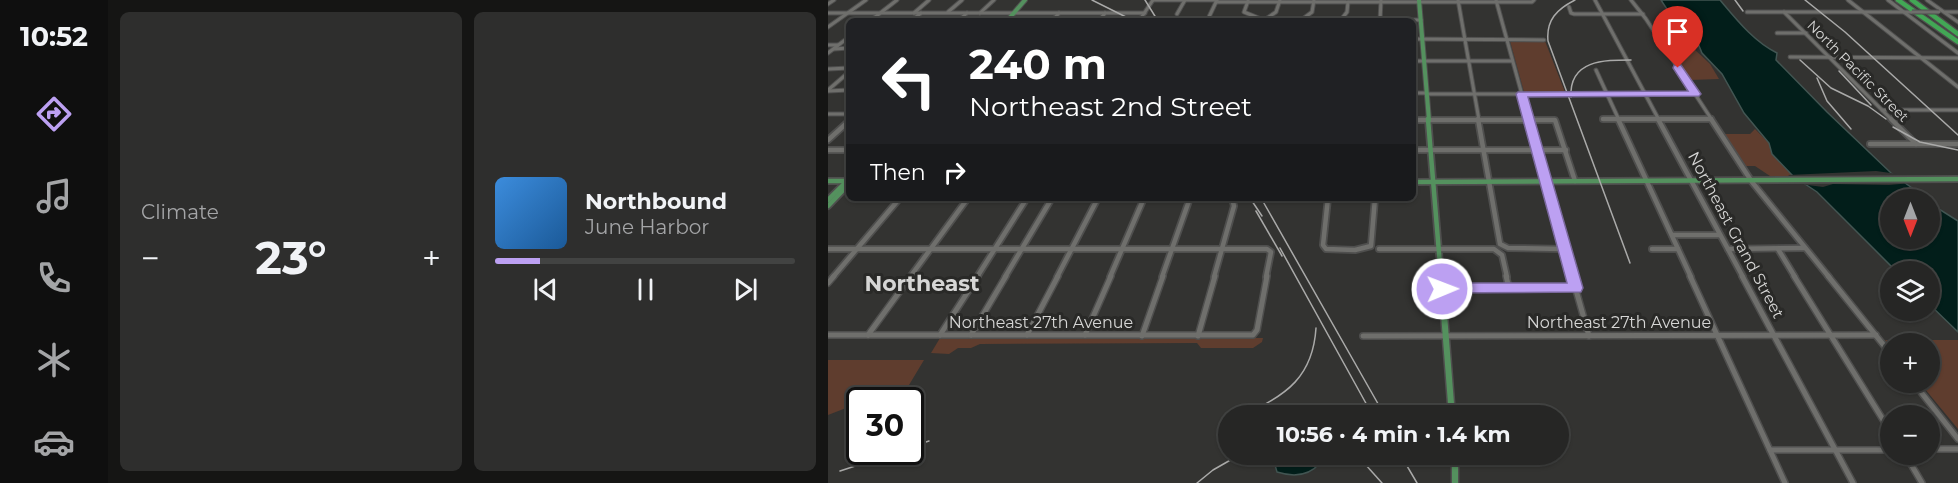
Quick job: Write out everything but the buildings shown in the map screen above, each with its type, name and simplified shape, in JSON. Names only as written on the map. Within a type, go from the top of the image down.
[{"type":"highway","points":[[1898,0],[1958,41]]},
{"type":"highway","points":[[1905,0],[1958,41]]},
{"type":"highway","points":[[1912,0],[1958,34]]},
{"type":"highway","points":[[1918,0],[1944,24]]},
{"type":"main road","points":[[1008,18],[1025,0]]},
{"type":"main road","points":[[1419,1],[1451,405]]},
{"type":"main road","points":[[1416,182],[1752,182],[1862,178],[1958,178]]},
{"type":"main road","points":[[828,181],[846,181]]},
{"type":"main road","points":[[828,200],[846,183]]},
{"type":"main road","points":[[828,206],[846,184]]},
{"type":"main road","points":[[1455,465],[1455,483]]},
{"type":"street","points":[[828,4],[834,0]]},
{"type":"street","points":[[828,27],[866,0]]},
{"type":"street","points":[[874,18],[897,0]]},
{"type":"street","points":[[914,13],[929,0]]},
{"type":"street","points":[[948,13],[962,0]]},
{"type":"street","points":[[980,13],[994,0]]},
{"type":"street","points":[[1141,18],[1153,0],[1534,1]]},
{"type":"street","points":[[1177,14],[1185,0]]},
{"type":"street","name":"Northeast Grand Street","points":[[1595,0],[1853,483]]},
{"type":"street","points":[[1631,0],[1643,14],[1752,182],[1880,340]]},
{"type":"street","points":[[1848,0],[1958,87]]},
{"type":"street","points":[[1888,0],[1958,53]]},
{"type":"street","points":[[1927,0],[1958,22]]},
{"type":"street","points":[[1208,18],[1216,1]]},
{"type":"street","points":[[1248,1],[1245,13],[1256,18]]},
{"type":"street","points":[[1267,18],[1276,12],[1280,1]]},
{"type":"street","points":[[1303,18],[1311,12],[1314,1]]},
{"type":"street","points":[[1342,18],[1347,12],[1348,1]]},
{"type":"street","points":[[1380,18],[1381,1]]},
{"type":"street","points":[[1458,1],[1509,288]]},
{"type":"street","points":[[1496,1],[1589,336]]},
{"type":"street","points":[[1569,7],[1572,14],[1643,14]]},
{"type":"street","points":[[1747,12],[1958,12]]},
{"type":"street","name":"North Pacific Street","points":[[1784,12],[1916,144]]},
{"type":"street","points":[[828,13],[1145,13]]},
{"type":"street","points":[[915,18],[921,13]]},
{"type":"street","points":[[961,18],[967,13]]},
{"type":"street","points":[[1055,18],[1059,13]]},
{"type":"street","points":[[1102,18],[1106,13]]},
{"type":"street","points":[[1416,20],[1421,20]]},
{"type":"street","points":[[1777,33],[1806,33]]},
{"type":"street","points":[[828,53],[846,39]]},
{"type":"street","points":[[1416,39],[1544,40]]},
{"type":"street","points":[[828,45],[838,45]]},
{"type":"street","points":[[834,48],[846,48]]},
{"type":"street","points":[[1790,57],[1958,58]]},
{"type":"street","points":[[1416,61],[1512,61]]},
{"type":"street","points":[[828,69],[846,70]]},
{"type":"street","points":[[1596,70],[1785,483]]},
{"type":"street","points":[[828,90],[846,73]]},
{"type":"street","points":[[1950,81],[1958,81]]},
{"type":"street","points":[[828,90],[846,90]]},
{"type":"street","points":[[1416,93],[1695,94]]},
{"type":"street","points":[[1882,110],[1958,110]]},
{"type":"street","points":[[828,114],[846,114]]},
{"type":"street","points":[[1603,119],[1711,119]]},
{"type":"street","points":[[1416,120],[1555,120],[1575,181]]},
{"type":"street","points":[[828,140],[846,124]]},
{"type":"street","points":[[1870,144],[1958,144]]},
{"type":"street","points":[[828,150],[846,150]]},
{"type":"street","points":[[1416,150],[1566,150]]},
{"type":"street","points":[[828,283],[897,201]]},
{"type":"street","points":[[868,335],[966,201]]},
{"type":"street","points":[[940,335],[1025,201]]},
{"type":"street","points":[[971,335],[1050,201]]},
{"type":"street","points":[[1027,335],[1096,201]]},
{"type":"street","points":[[1084,335],[1143,201]]},
{"type":"street","points":[[1142,336],[1189,201]]},
{"type":"street","points":[[1198,336],[1234,206],[1233,201]]},
{"type":"street","points":[[1328,201],[1324,247],[1364,249],[1371,246],[1375,201]]},
{"type":"street","points":[[1672,235],[1720,235]]},
{"type":"street","points":[[828,249],[1222,249]]},
{"type":"street","name":"Northeast 27th Avenue","points":[[828,335],[1198,336],[1254,334],[1270,250],[1222,249]]},
{"type":"street","points":[[1379,249],[1564,249]]},
{"type":"street","points":[[1652,249],[1678,249]]},
{"type":"street","points":[[1728,249],[1805,249]]},
{"type":"street","points":[[1778,249],[1880,415]]},
{"type":"street","points":[[1442,289],[1575,288]]},
{"type":"street","name":"Northeast 27th Avenue","points":[[1363,336],[1876,335]]},
{"type":"street","points":[[1922,393],[1958,439]]},
{"type":"street","points":[[1940,449],[1958,449]]},
{"type":"street","points":[[1770,450],[1880,450]]},
{"type":"street","points":[[1911,465],[1922,483]]},
{"type":"shaded area","points":[[1510,41],[1545,41],[1565,92],[1524,92]]},
{"type":"shaded area","points":[[1693,48],[1710,64],[1719,79],[1690,80],[1669,49]]},
{"type":"shaded area","points":[[1755,129],[1769,143],[1772,154],[1793,176],[1770,176],[1755,166],[1746,166],[1724,134],[1750,134]]},
{"type":"shaded area","points":[[940,338],[1263,338],[1262,342],[1253,348],[1201,348],[1197,343],[980,344],[971,348],[958,348],[949,354],[931,353]]},
{"type":"shaded area","points":[[1940,340],[1958,340],[1958,429],[1928,393],[1940,393]]},
{"type":"shaded area","points":[[828,360],[924,360],[909,385],[903,387],[846,387],[846,408],[828,415]]},
{"type":"water","points":[[1661,0],[1720,0],[1753,36],[1777,53],[1776,60],[1827,112],[1891,173],[1914,189],[1880,189],[1880,249],[1940,249],[1940,210],[1958,221],[1958,332],[1940,315],[1940,261],[1886,261],[1817,192],[1793,176],[1772,154],[1769,143],[1744,113],[1722,74],[1702,53],[1697,41],[1676,23]]},
{"type":"water","points":[[1275,465],[1318,465],[1306,473],[1289,475],[1277,472]]},
{"type":"pier","points":[[1876,171],[1898,174],[1912,183],[1833,184],[1823,187],[1800,184],[1788,175]]},
{"type":"railway","points":[[1092,0],[1128,18]]},
{"type":"railway","points":[[1145,0],[1156,18]]},
{"type":"railway","points":[[1575,0],[1554,16],[1549,27],[1548,41],[1630,263]]},
{"type":"railway","points":[[1735,0],[1743,11]]},
{"type":"railway","points":[[1805,0],[1845,32],[1958,135]]},
{"type":"railway","points":[[1571,97],[1572,85],[1582,69],[1600,62],[1631,60]]},
{"type":"railway","points":[[1800,60],[1831,88],[1868,106],[1886,119]]},
{"type":"railway","points":[[1839,71],[1871,105]]},
{"type":"railway","points":[[1817,78],[1827,101],[1851,129]]},
{"type":"railway","points":[[1893,127],[1920,142],[1958,150]]},
{"type":"railway","points":[[1252,201],[1262,216]]},
{"type":"railway","points":[[1263,201],[1379,405]]},
{"type":"railway","points":[[1256,211],[1282,256]]},
{"type":"railway","points":[[1280,248],[1367,405]]},
{"type":"railway","points":[[1264,405],[1285,391],[1303,371],[1310,359],[1316,328]]},
{"type":"railway","points":[[924,443],[929,441]]},
{"type":"railway","points":[[840,471],[858,465]]},
{"type":"railway","points":[[1197,483],[1222,465]]},
{"type":"railway","points":[[1366,465],[1382,483]]},
{"type":"railway","points":[[1406,465],[1417,483]]},
{"type":"district","name":"Northeast","points":[[922,283]]},
{"type":"route","points":[[1442,289],[1575,288],[1522,94],[1695,94],[1678,68]]}]
